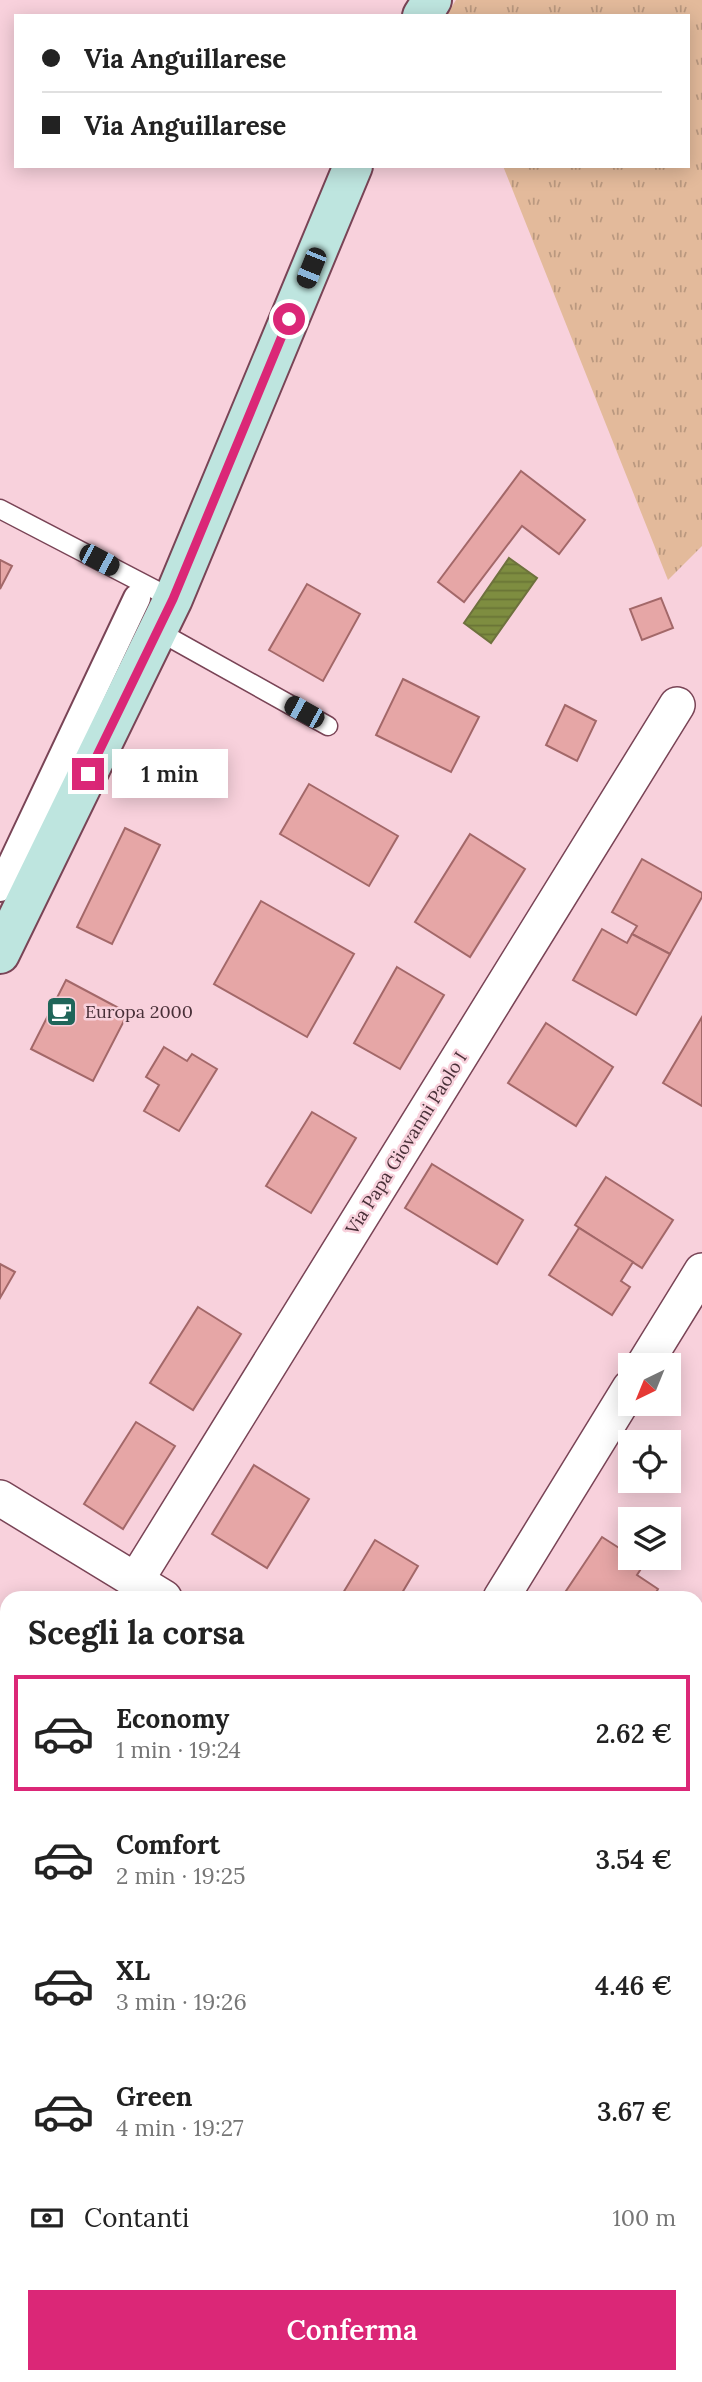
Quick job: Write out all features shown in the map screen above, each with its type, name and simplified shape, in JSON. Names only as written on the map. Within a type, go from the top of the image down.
[{"type":"main road","points":[[0,954],[352,168]]},
{"type":"street","points":[[0,888],[156,609]]},
{"type":"street","name":"Via Papa Giovanni Paolo I","points":[[150,1589],[677,705]]},
{"type":"street","points":[[651,1353],[702,1271]]},
{"type":"street","points":[[505,1591],[618,1408]]},
{"type":"street","points":[[0,1498],[150,1589]]},
{"type":"lane","points":[[0,509],[156,609],[328,726]]},
{"type":"green space","points":[[456,0],[702,0],[702,546],[668,580],[504,168],[690,168],[690,14],[447,14]]},
{"type":"shaded area","points":[[509,558],[537,578],[491,643],[464,623]]},
{"type":"building","points":[[521,471],[585,520],[559,554],[522,526],[464,602],[438,582]]},
{"type":"building","points":[[0,560],[12,566],[0,589]]},
{"type":"building","points":[[307,584],[360,614],[323,681],[269,650]]},
{"type":"building","points":[[661,598],[673,628],[642,640],[630,609]]},
{"type":"building","points":[[403,679],[479,717],[451,772],[376,735]]},
{"type":"building","points":[[565,705],[596,721],[577,761],[546,745]]},
{"type":"building","points":[[309,784],[398,836],[369,886],[280,834]]},
{"type":"building","points":[[125,828],[160,845],[112,944],[77,927]]},
{"type":"building","points":[[470,834],[525,869],[470,957],[415,922]]},
{"type":"building","points":[[642,859],[702,893],[670,954],[632,934],[637,926],[612,912]]},
{"type":"building","points":[[261,901],[354,954],[307,1037],[214,984]]},
{"type":"building","points":[[602,929],[627,943],[632,934],[670,954],[636,1015],[573,980]]},
{"type":"building","points":[[397,967],[444,995],[400,1069],[354,1043]]},
{"type":"building","points":[[66,980],[128,1013],[93,1081],[31,1049]]},
{"type":"building","points":[[702,1017],[702,1106],[663,1083]]},
{"type":"building","points":[[546,1023],[613,1067],[576,1126],[508,1083]]},
{"type":"building","points":[[164,1047],[187,1061],[192,1054],[217,1069],[179,1131],[144,1111],[159,1085],[146,1077]]},
{"type":"building","points":[[312,1112],[356,1138],[311,1213],[266,1186]]},
{"type":"building","points":[[432,1164],[523,1220],[497,1264],[405,1208]]},
{"type":"building","points":[[606,1177],[673,1220],[642,1268],[575,1225]]},
{"type":"building","points":[[579,1228],[633,1262],[621,1281],[630,1287],[612,1315],[549,1275]]},
{"type":"building","points":[[0,1264],[15,1272],[0,1298]]},
{"type":"building","points":[[198,1307],[241,1334],[193,1410],[150,1383]]},
{"type":"building","points":[[136,1422],[175,1446],[123,1529],[84,1504]]},
{"type":"building","points":[[254,1465],[309,1499],[267,1568],[212,1534]]},
{"type":"building","points":[[602,1537],[618,1547],[618,1570],[640,1570],[637,1575],[658,1589],[566,1591]]},
{"type":"building","points":[[375,1540],[418,1566],[403,1591],[344,1591]]},
{"type":"place","name":"Europa 2000","points":[[62,1011]]},
{"type":"route","points":[[88,774],[173,599],[289,319]]}]
